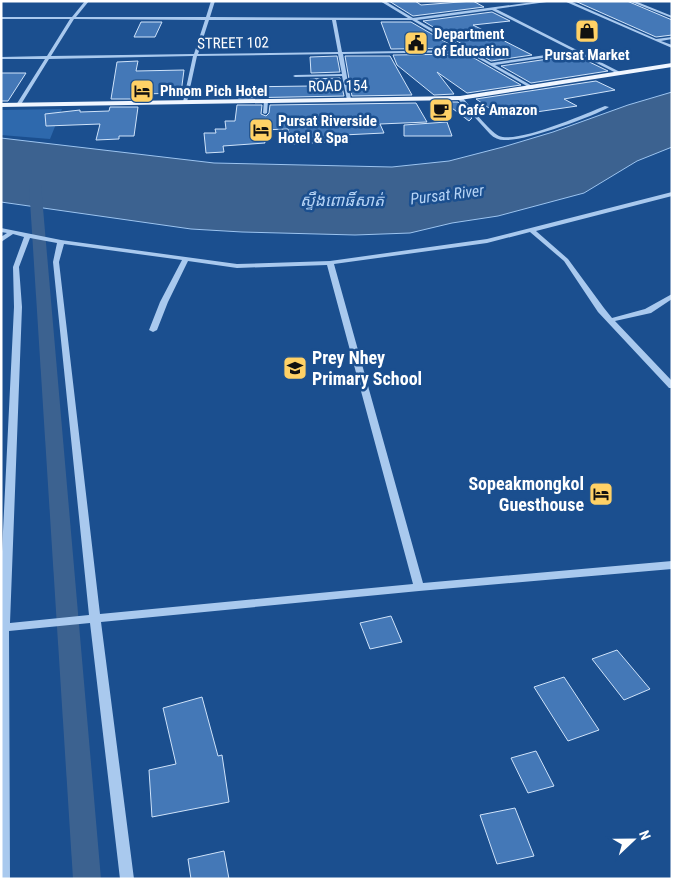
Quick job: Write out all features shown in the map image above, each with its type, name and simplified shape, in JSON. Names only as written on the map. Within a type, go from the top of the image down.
[{"type":"main road","name":"ROAD 154","points":[[1,105],[460,98],[672,65]]},
{"type":"street","points":[[18,105],[72,18],[87,1]]},
{"type":"street","points":[[185,102],[195,56],[213,1]]},
{"type":"street","points":[[382,1],[465,51],[532,88]]},
{"type":"street","points":[[520,1],[527,4]]},
{"type":"street","points":[[1,18],[412,19],[552,1]]},
{"type":"street","points":[[566,1],[672,47]]},
{"type":"street","points":[[631,1],[672,17]]},
{"type":"street","points":[[492,9],[620,73]]},
{"type":"street","points":[[334,19],[349,100]]},
{"type":"street","points":[[656,40],[672,38]]},
{"type":"street","name":"STREET 102","points":[[1,58],[465,51]]},
{"type":"street","points":[[491,64],[577,52]]},
{"type":"street","points":[[295,76],[345,75]]},
{"type":"street","points":[[460,98],[492,133],[506,139],[528,135],[607,107]]},
{"type":"street","points":[[265,113],[266,101]]},
{"type":"street","points":[[1,230],[61,242],[237,266],[330,263],[486,241],[672,194]]},
{"type":"street","points":[[531,230],[566,260],[601,310],[672,386]]},
{"type":"street","points":[[1,240],[12,232]]},
{"type":"street","points":[[3,879],[3,628],[18,307],[16,267],[32,236]]},
{"type":"street","points":[[61,242],[56,262],[95,619],[127,879]]},
{"type":"street","points":[[153,330],[164,302],[186,259]]},
{"type":"street","points":[[330,263],[419,587]]},
{"type":"street","points":[[611,320],[648,311],[672,296]]},
{"type":"street","points":[[3,628],[419,587],[672,565]]},
{"type":"shaded area","points":[[62,109],[50,139],[1,135],[1,110]]},
{"type":"water","name":"ស្ទឹងពោធិ៍សាត់","points":[[672,92],[672,147],[637,161],[584,193],[498,216],[452,223],[410,233],[355,235],[191,229],[1,202],[1,138],[214,163],[392,167],[449,161],[503,147]]},
{"type":"building","points":[[389,1],[415,1],[421,5],[473,1],[484,7],[413,16]]},
{"type":"building","points":[[575,1],[627,1],[672,20],[672,35],[656,37]]},
{"type":"building","points":[[492,12],[510,21],[473,25],[532,55],[491,61],[423,21]]},
{"type":"building","points":[[141,22],[162,22],[155,37],[134,37]]},
{"type":"building","points":[[381,22],[411,22],[456,48],[391,49]]},
{"type":"building","points":[[467,54],[521,85],[467,93],[437,72],[454,94],[434,95],[397,65],[393,55]]},
{"type":"building","points":[[575,55],[608,71],[531,83],[501,66]]},
{"type":"building","points":[[337,56],[340,72],[311,73],[310,57]]},
{"type":"building","points":[[345,56],[390,56],[412,95],[352,96]]},
{"type":"building","points":[[138,61],[136,71],[184,70],[181,93],[142,94],[142,97],[139,99],[111,99],[117,62]]},
{"type":"building","points":[[1,73],[26,73],[8,101],[1,101]]},
{"type":"building","points":[[340,78],[344,96],[238,98],[239,87],[311,86],[310,79]]},
{"type":"building","points":[[596,81],[615,90],[564,99],[577,106],[502,117],[476,99]]},
{"type":"building","points":[[444,102],[458,102],[472,118],[469,121]]},
{"type":"building","points":[[416,103],[427,122],[380,124],[384,133],[343,135],[346,141],[292,144],[288,129],[262,130],[265,143],[223,146],[224,152],[206,153],[204,133],[216,133],[215,129],[226,129],[225,121],[235,121],[237,105],[262,105],[261,114],[266,116],[269,113],[270,105]]},
{"type":"building","points":[[110,107],[138,107],[134,136],[119,136],[119,139],[96,140],[100,124],[46,126],[45,114],[80,110],[80,112],[109,111]]},
{"type":"building","points":[[447,122],[452,136],[404,136],[404,125]]},
{"type":"building","points":[[391,616],[402,642],[370,649],[360,623]]},
{"type":"building","points":[[617,650],[650,689],[624,700],[592,659]]},
{"type":"building","points":[[564,677],[599,730],[568,741],[534,687]]},
{"type":"building","points":[[202,697],[218,756],[222,755],[229,802],[152,817],[149,770],[176,764],[163,708]]},
{"type":"building","points":[[536,751],[554,786],[528,793],[511,758]]},
{"type":"building","points":[[515,808],[534,856],[497,864],[480,815]]},
{"type":"building","points":[[224,851],[229,879],[191,879],[188,859]]},
{"type":"waterway","points":[[35,185],[87,879]]},
{"type":"place","name":"Pursat Market","points":[[587,31]]},
{"type":"place","name":"Department of Education","points":[[416,43]]},
{"type":"place","name":"Phnom Pich Hotel","points":[[142,91]]},
{"type":"place","name":"Café Amazon","points":[[441,110]]},
{"type":"place","name":"Pursat Riverside Hotel & Spa","points":[[261,130]]},
{"type":"place","name":"Prey Nhey Primary School","points":[[295,368]]},
{"type":"place","name":"Sopeakmongkol Guesthouse","points":[[601,494]]},
{"type":"water label","name":"Pursat River","points":[[447,194]]}]
